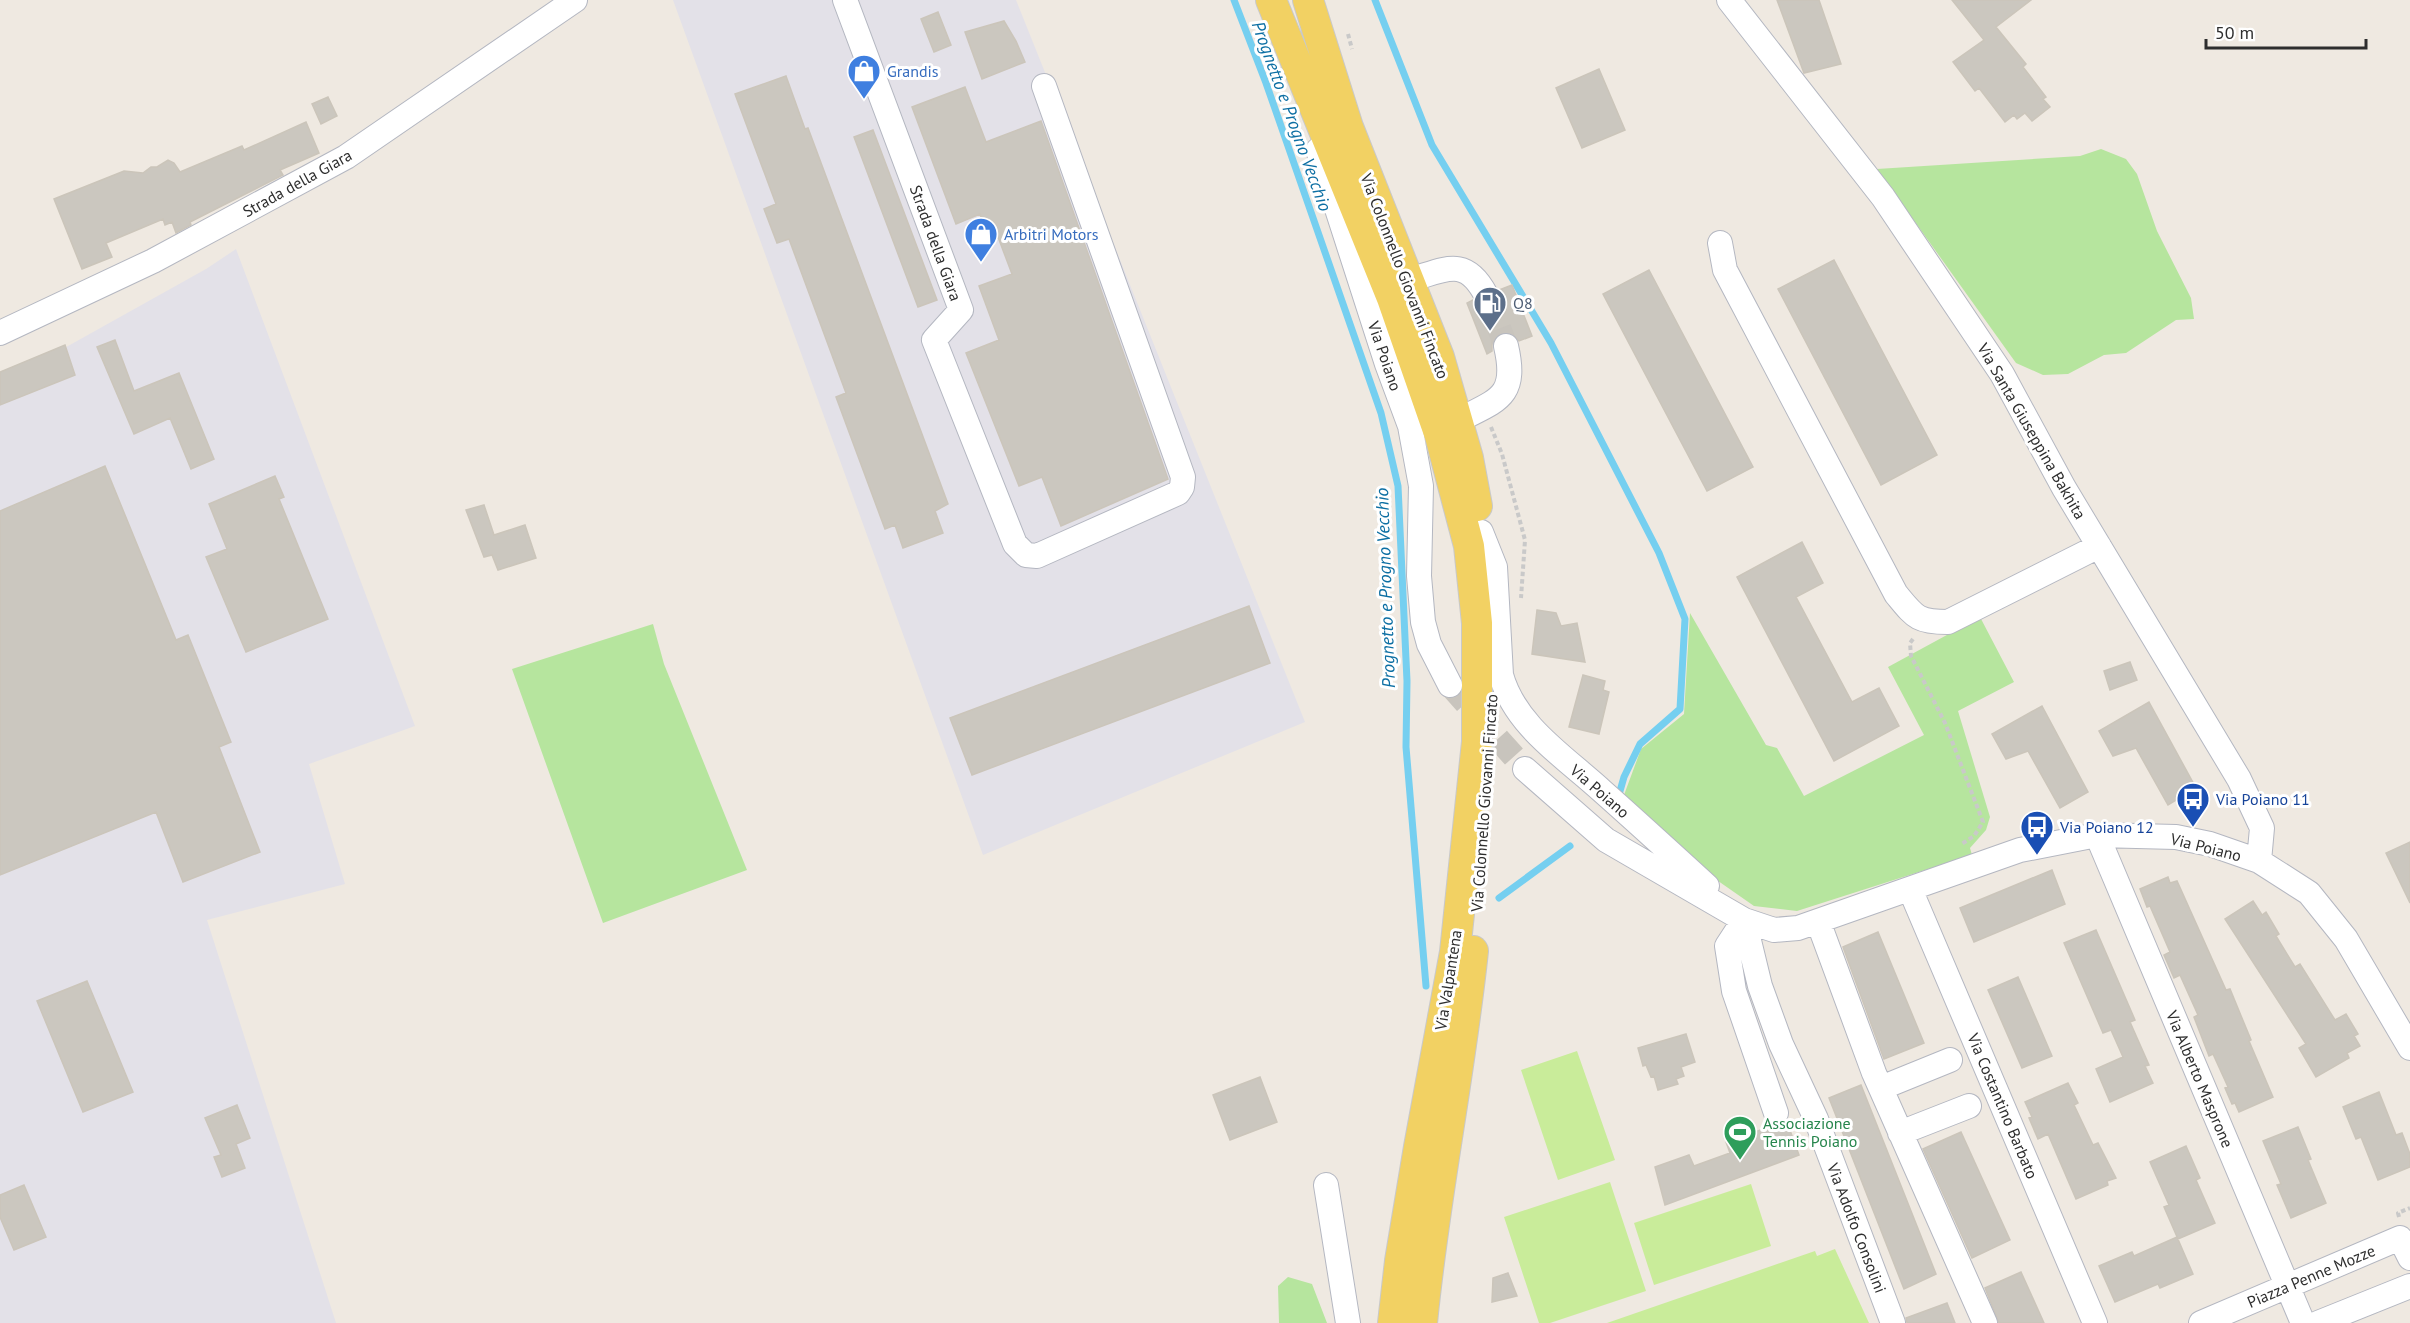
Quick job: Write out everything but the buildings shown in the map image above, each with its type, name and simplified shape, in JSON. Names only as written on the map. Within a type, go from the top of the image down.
[{"type":"main road","name":"Via Colonnello Giovanni Fincato","points":[[1271,0],[1392,298],[1440,436],[1455,492]]},
{"type":"main road","name":"Via Colonnello Giovanni Fincato","points":[[1308,0],[1348,127],[1439,357],[1476,494],[1489,616],[1493,711],[1465,1028],[1427,1273],[1422,1323]]},
{"type":"main road","name":"Via Valpantena","points":[[1393,1323],[1400,1261],[1417,1159],[1455,952],[1477,742],[1477,623],[1468,546],[1455,492]]},
{"type":"street","name":"Strada della Giara","points":[[0,333],[153,261],[346,157],[575,0]]},
{"type":"street","name":"Strada della Giara","points":[[845,0],[961,310],[934,340],[1015,544],[1026,555],[1037,556],[1178,493],[1182,487],[1183,477],[1044,86]]},
{"type":"street","name":"Via Santa Giuseppina Bakhita","points":[[1729,0],[1883,197],[2002,374],[2064,488],[2239,779],[2262,828],[2259,861]]},
{"type":"street","name":"Via Poiano","points":[[1282,30],[1387,364],[1410,426],[1421,486],[1419,576],[1423,622],[1429,644],[1450,685]]},
{"type":"street","points":[[1720,243],[1725,270],[1896,594],[1913,615],[1927,622],[1948,622],[2099,546]]},
{"type":"street","points":[[1409,280],[1457,268],[1470,272],[1486,295]]},
{"type":"street","points":[[1457,421],[1499,398],[1508,387],[1510,365],[1506,346]]},
{"type":"street","name":"Via Poiano","points":[[1480,532],[1495,567],[1501,675],[1506,692],[1515,708],[1552,750],[1598,788],[1744,920]]},
{"type":"street","name":"Via Poiano","points":[[1525,769],[1606,840],[1744,920],[1774,930],[1798,928],[2020,850],[2097,835],[2175,837],[2210,844],[2259,861],[2309,893],[2346,939],[2410,1048]]},
{"type":"street","name":"Via Alberto Masprone","points":[[2097,835],[2303,1323]]},
{"type":"street","name":"Via Costantino Barbato","points":[[1910,889],[2095,1323]]},
{"type":"street","points":[[1744,920],[1727,946],[1734,991],[1776,1113]]},
{"type":"street","name":"Via Adolfo Consolini","points":[[1744,920],[1760,986],[1781,1044],[1816,1119],[1893,1323]]},
{"type":"street","points":[[1818,921],[1881,1088],[1985,1323]]},
{"type":"street","points":[[1881,1088],[1950,1060]]},
{"type":"street","points":[[1900,1133],[1969,1106]]},
{"type":"street","points":[[1326,1185],[1348,1323]]},
{"type":"street","name":"Piazza Penne Mozze","points":[[2200,1323],[2400,1238],[2410,1258]]},
{"type":"street","points":[[2318,1323],[2410,1286]]},
{"type":"path","points":[[1927,622],[1910,642],[1911,656],[1945,723],[1983,822],[1974,836],[1956,847],[1964,870]]},
{"type":"shaded area","points":[[673,0],[1016,0],[1305,722],[983,855]]},
{"type":"shaded area","points":[[236,249],[415,726],[309,764],[345,884],[207,920],[336,1323],[0,1323],[0,384],[206,269]]},
{"type":"green space","points":[[2101,149],[2126,159],[2137,174],[2157,231],[2191,298],[2194,319],[2176,320],[2126,353],[2104,355],[2068,374],[2043,375],[2016,363],[1877,169],[2080,156]]},
{"type":"green space","points":[[1690,613],[1766,745],[1777,748],[1804,796],[1924,735],[1888,667],[1980,617],[2014,682],[1958,711],[1990,817],[1986,830],[1970,848],[1972,855],[1797,911],[1754,906],[1711,876],[1624,795],[1641,749],[1684,714]]},
{"type":"green space","points":[[653,624],[664,664],[747,870],[603,923],[512,669]]},
{"type":"green space","points":[[1577,1051],[1615,1160],[1558,1180],[1521,1070]]},
{"type":"green space","points":[[1610,1182],[1646,1291],[1550,1323],[1539,1323],[1504,1217]]},
{"type":"green space","points":[[1751,1184],[1771,1246],[1654,1285],[1634,1223]]},
{"type":"green space","points":[[1835,1249],[1869,1323],[1607,1323],[1815,1251],[1817,1256]]},
{"type":"green space","points":[[1288,1277],[1312,1284],[1327,1323],[1279,1323],[1278,1286]]},
{"type":"waterway","name":"Prognetto e Progno Vecchio","points":[[1234,0],[1266,83],[1381,413],[1398,486],[1407,681],[1406,747],[1426,986]]},
{"type":"waterway","name":"Prognetto e Progno Vecchio","points":[[1375,0],[1432,145],[1551,343],[1659,553],[1685,619],[1680,709],[1640,744],[1624,777],[1618,798]]},
{"type":"waterway","name":"Prognetto e Progno Vecchio","points":[[1499,898],[1570,846]]},
{"type":"tunnel","points":[[1486,295],[1506,346]]},
{"type":"tunnel","points":[[1450,685],[1525,769]]},
{"type":"place","name":"Grandis","points":[[864,100]]},
{"type":"place","name":"Arbitri Motors","points":[[981,263]]},
{"type":"place","name":"Q8","points":[[1490,332]]},
{"type":"place","name":"Via Poiano 11","points":[[2193,828]]},
{"type":"place","name":"Via Poiano 12","points":[[2037,856]]},
{"type":"place","name":"Associazione Tennis Poiano","points":[[1740,1161]]}]
